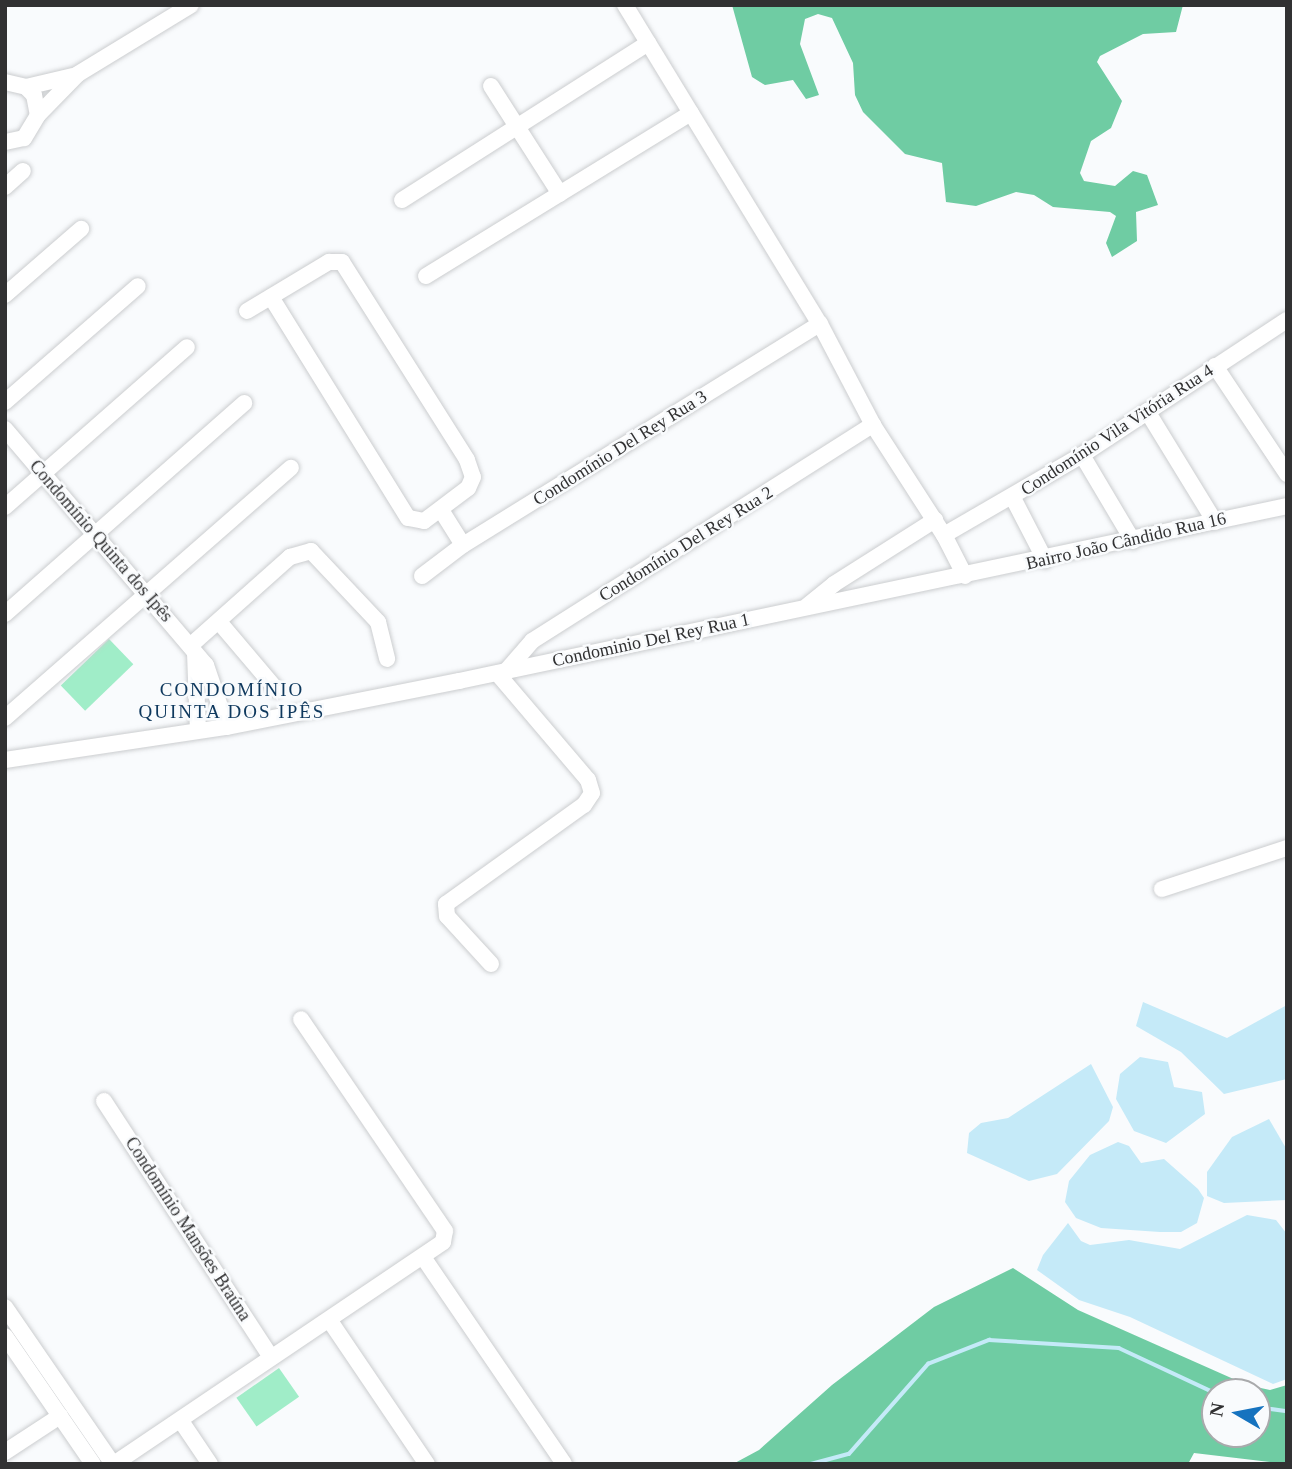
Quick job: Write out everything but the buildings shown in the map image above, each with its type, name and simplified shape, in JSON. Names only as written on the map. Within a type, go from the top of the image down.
[{"type":"street","points":[[5,142],[24,138],[38,115],[79,74],[167,11],[191,5]]},
{"type":"street","points":[[625,5],[820,324],[873,425],[935,520],[965,576]]},
{"type":"street","points":[[402,201],[648,43]]},
{"type":"street","points":[[5,82],[26,87],[79,74]]},
{"type":"street","points":[[491,86],[519,125],[560,194]]},
{"type":"street","points":[[26,87],[34,95],[38,115]]},
{"type":"street","points":[[426,276],[691,113]]},
{"type":"street","points":[[5,187],[23,171]]},
{"type":"street","points":[[5,295],[81,229]]},
{"type":"street","points":[[247,311],[271,296],[330,262],[346,265],[467,460],[471,482],[441,510],[420,522],[408,518],[271,296]]},
{"type":"street","points":[[5,402],[138,286]]},
{"type":"street","name":"Condomínio Vila Vitória Rua 4","points":[[944,535],[1013,498],[1083,455],[1214,366],[1285,323]]},
{"type":"street","name":"Condomínio Del Rey Rua 3","points":[[422,576],[463,545],[820,324]]},
{"type":"street","points":[[5,507],[187,347]]},
{"type":"street","points":[[1214,366],[1287,474]]},
{"type":"street","points":[[5,614],[244,404]]},
{"type":"street","points":[[1147,411],[1215,522]]},
{"type":"street","name":"Condomínio Del Rey Rua 2","points":[[502,671],[533,641],[873,425]]},
{"type":"street","name":"Condomínio Quinta dos Ipês","points":[[5,429],[206,665],[227,727]]},
{"type":"street","points":[[1083,455],[1133,541]]},
{"type":"street","points":[[5,718],[148,596],[291,468]]},
{"type":"street","points":[[1013,498],[1045,560]]},
{"type":"street","name":"Bairro João Cândido Rua 16","points":[[965,576],[1287,506]]},
{"type":"street","points":[[441,510],[463,545]]},
{"type":"street","name":"Condominio Del Rey Rua 1","points":[[805,608],[834,584],[935,520]]},
{"type":"street","points":[[198,730],[193,650],[290,557],[311,551],[378,622],[387,659]]},
{"type":"street","name":"Condominio Del Rey Rua 1","points":[[5,760],[227,727],[965,576]]},
{"type":"street","points":[[220,623],[276,689]]},
{"type":"street","points":[[491,964],[447,916],[446,904],[584,805],[592,793],[588,780],[502,671]]},
{"type":"street","points":[[1162,889],[1287,848]]},
{"type":"street","points":[[5,1307],[113,1464],[181,1422],[271,1357],[330,1321],[443,1242],[445,1231],[301,1019]]},
{"type":"street","name":"Condomínio Mansões Braúna","points":[[104,1101],[271,1357]]},
{"type":"street","points":[[423,1257],[564,1464]]},
{"type":"street","points":[[330,1321],[427,1464]]},
{"type":"street","points":[[5,1336],[93,1464]]},
{"type":"street","points":[[5,1452],[60,1416]]},
{"type":"street","points":[[181,1422],[210,1464]]},
{"type":"green space","points":[[732,5],[1183,5],[1176,32],[1143,34],[1100,56],[1097,62],[1122,101],[1111,128],[1091,141],[1080,173],[1084,181],[1115,186],[1133,171],[1147,175],[1158,205],[1136,212],[1137,241],[1112,257],[1106,243],[1116,216],[1110,212],[1053,207],[1034,195],[1016,192],[976,206],[946,202],[942,163],[905,154],[863,112],[855,95],[853,63],[832,18],[818,14],[805,19],[800,44],[819,95],[806,99],[793,80],[765,85],[752,77]]},
{"type":"green space","points":[[109,639],[133,664],[85,711],[61,686]]},
{"type":"green space","points":[[1013,1268],[1078,1310],[1231,1378],[1201,1378],[1201,1448],[1271,1448],[1271,1390],[1287,1385],[1287,1464],[1194,1453],[1188,1464],[733,1464],[759,1450],[832,1385],[934,1307]]},
{"type":"green space","points":[[279,1368],[299,1397],[256,1426],[236,1398]]},
{"type":"water","points":[[1143,1002],[1227,1038],[1287,1005],[1287,1079],[1224,1094],[1181,1052],[1136,1026]]},
{"type":"water","points":[[1140,1057],[1168,1062],[1174,1087],[1202,1092],[1205,1114],[1166,1143],[1134,1131],[1116,1099],[1120,1074]]},
{"type":"water","points":[[1091,1064],[1113,1107],[1109,1121],[1057,1174],[1029,1181],[967,1153],[969,1133],[981,1123],[1008,1118]]},
{"type":"water","points":[[1269,1119],[1287,1150],[1287,1200],[1224,1203],[1207,1196],[1207,1172],[1232,1137]]},
{"type":"water","points":[[1118,1142],[1129,1146],[1141,1163],[1164,1159],[1198,1189],[1204,1198],[1197,1223],[1181,1232],[1160,1232],[1101,1228],[1076,1218],[1065,1202],[1069,1181],[1090,1155]]},
{"type":"water","points":[[1247,1215],[1276,1220],[1287,1234],[1287,1379],[1273,1384],[1271,1378],[1260,1378],[1130,1317],[1079,1300],[1037,1270],[1043,1255],[1068,1223],[1081,1241],[1090,1245],[1129,1240],[1180,1249]]},
{"type":"waterway","points":[[811,1464],[849,1454],[928,1364],[989,1340],[1119,1348],[1201,1386]]},
{"type":"waterway","points":[[1271,1409],[1287,1411]]},
{"type":"district","name":"CONDOMÍNIO QUINTA DOS IPÊS","points":[[232,701]]}]
